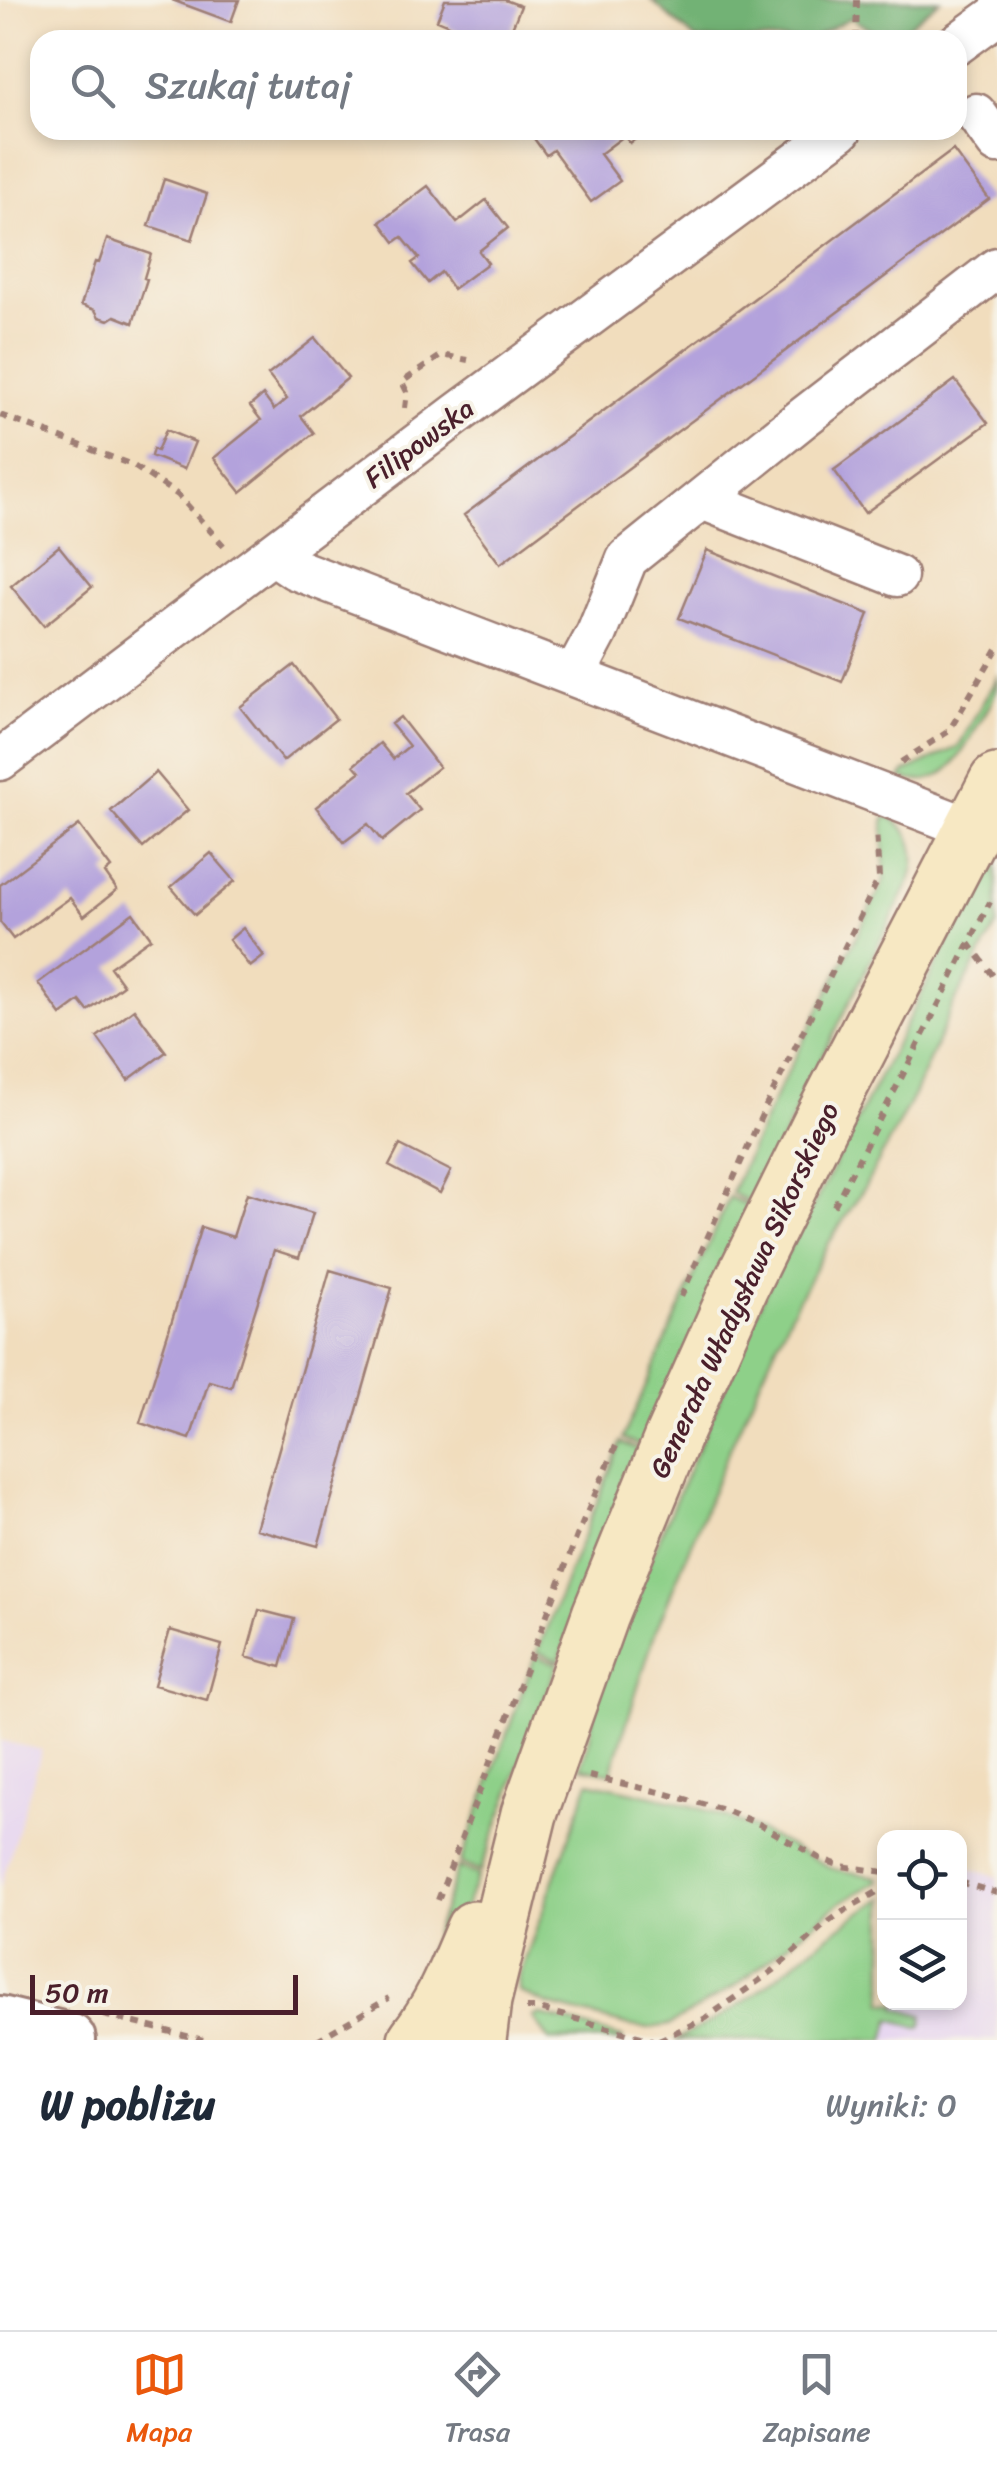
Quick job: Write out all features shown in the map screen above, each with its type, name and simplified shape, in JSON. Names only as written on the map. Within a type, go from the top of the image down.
[{"type":"main road","name":"Generała Władysława Sikorskiego","points":[[494,2024],[483,2000],[530,1814],[600,1615],[740,1286],[984,806]]},
{"type":"main road","name":"Generała Władysława Sikorskiego","points":[[416,2040],[450,1989],[493,1882],[530,1814]]},
{"type":"street","points":[[967,37],[997,15]]},
{"type":"street","name":"Filipowska","points":[[0,760],[828,140]]},
{"type":"street","points":[[574,676],[627,559],[997,268]]},
{"type":"street","points":[[702,499],[897,576]]},
{"type":"street","points":[[260,564],[295,570],[574,676],[984,806]]},
{"type":"street","points":[[0,2022],[69,2040]]},
{"type":"path","points":[[856,30],[857,0]]},
{"type":"path","points":[[0,415],[132,465],[178,494],[260,564]]},
{"type":"path","points":[[833,1207],[908,1068],[997,887]]},
{"type":"path","points":[[969,943],[997,982]]},
{"type":"path","points":[[582,1786],[592,1759]]},
{"type":"path","points":[[586,1776],[664,1792],[728,1811],[820,1858],[841,1866],[877,1871]]},
{"type":"path","points":[[967,1884],[997,1893]]},
{"type":"path","points":[[494,2024],[536,2008],[656,2040],[706,2018],[774,1970],[823,1926],[877,1892]]},
{"type":"shaded area","points":[[0,1741],[42,1750],[0,1889]]},
{"type":"shaded area","points":[[967,1868],[997,1877],[997,2040],[867,2040],[880,2010],[967,2010]]},
{"type":"green space","points":[[651,0],[940,0],[903,30],[872,30],[850,18],[828,30],[685,30]]},
{"type":"green space","points":[[997,677],[988,708],[948,769],[928,780],[901,778],[905,772],[958,747]]},
{"type":"green space","points":[[886,815],[903,827],[912,843],[910,881],[752,1204],[731,1193],[884,881]]},
{"type":"green space","points":[[997,845],[997,925],[953,1005],[915,1093],[788,1319],[727,1455],[655,1633],[611,1773],[581,1767],[590,1737],[598,1679],[768,1286],[821,1191]]},
{"type":"green space","points":[[729,1197],[751,1207],[645,1448],[623,1438]]},
{"type":"green space","points":[[621,1442],[642,1451],[559,1661],[537,1652]]},
{"type":"green space","points":[[535,1656],[558,1664],[480,1872],[460,1863]]},
{"type":"green space","points":[[589,1782],[712,1812],[756,1829],[834,1869],[877,1877],[877,1882],[841,1902],[738,1984],[670,2025],[630,2026],[548,2005],[519,1992],[518,1980]]},
{"type":"green space","points":[[458,1867],[478,1875],[442,1965],[426,1958]]},
{"type":"green space","points":[[877,1902],[877,2010],[906,2010],[923,2015],[920,2028],[891,2019],[885,2040],[675,2040],[742,2003]]},
{"type":"green space","points":[[539,2014],[623,2040],[549,2040],[533,2017]]},
{"type":"building","points":[[172,0],[239,0],[231,22]]},
{"type":"building","points":[[445,0],[505,0],[521,6],[511,30],[454,30],[437,20]]},
{"type":"building","points":[[535,140],[619,140],[600,154],[620,181],[591,202],[553,150],[546,155]]},
{"type":"building","points":[[953,150],[989,199],[500,564],[464,515]]},
{"type":"building","points":[[164,179],[207,194],[192,240],[149,226]]},
{"type":"building","points":[[428,186],[457,223],[486,200],[508,228],[479,251],[488,263],[453,289],[441,272],[428,283],[412,263],[419,258],[402,237],[395,242],[380,222]]},
{"type":"building","points":[[107,239],[151,254],[133,323],[115,316],[109,320],[99,317],[95,310],[81,305]]},
{"type":"building","points":[[315,338],[348,378],[301,416],[314,433],[241,492],[214,458],[261,420],[250,406],[263,395],[274,410],[287,399],[268,375]]},
{"type":"building","points":[[955,380],[988,423],[865,513],[834,470]]},
{"type":"building","points":[[166,430],[195,442],[184,469],[151,456]]},
{"type":"building","points":[[59,546],[92,587],[44,626],[11,586]]},
{"type":"building","points":[[707,550],[869,614],[842,682],[679,618]]},
{"type":"building","points":[[294,665],[336,719],[283,761],[240,707]]},
{"type":"building","points":[[400,717],[439,767],[406,793],[420,810],[382,841],[368,824],[344,842],[316,807],[360,772],[354,765],[380,743],[393,759],[409,746],[391,724]]},
{"type":"building","points":[[156,772],[188,810],[143,848],[111,811]]},
{"type":"building","points":[[79,825],[111,868],[105,873],[117,890],[84,916],[70,898],[13,939],[0,922],[0,885]]},
{"type":"building","points":[[211,853],[235,881],[195,915],[171,887]]},
{"type":"building","points":[[133,913],[151,938],[110,967],[123,985],[88,1011],[80,1001],[61,1015],[38,983]]},
{"type":"building","points":[[243,928],[264,956],[250,967],[229,940]]},
{"type":"building","points":[[134,1009],[166,1052],[128,1080],[97,1037]]},
{"type":"building","points":[[400,1145],[451,1171],[440,1193],[389,1166]]},
{"type":"building","points":[[247,1193],[313,1213],[299,1258],[274,1250],[231,1387],[209,1381],[190,1439],[140,1423],[201,1227],[233,1237]]},
{"type":"building","points":[[330,1270],[392,1288],[318,1546],[256,1529]]},
{"type":"building","points":[[259,1610],[294,1619],[281,1667],[246,1657]]},
{"type":"building","points":[[170,1630],[222,1645],[207,1700],[154,1685]]}]
